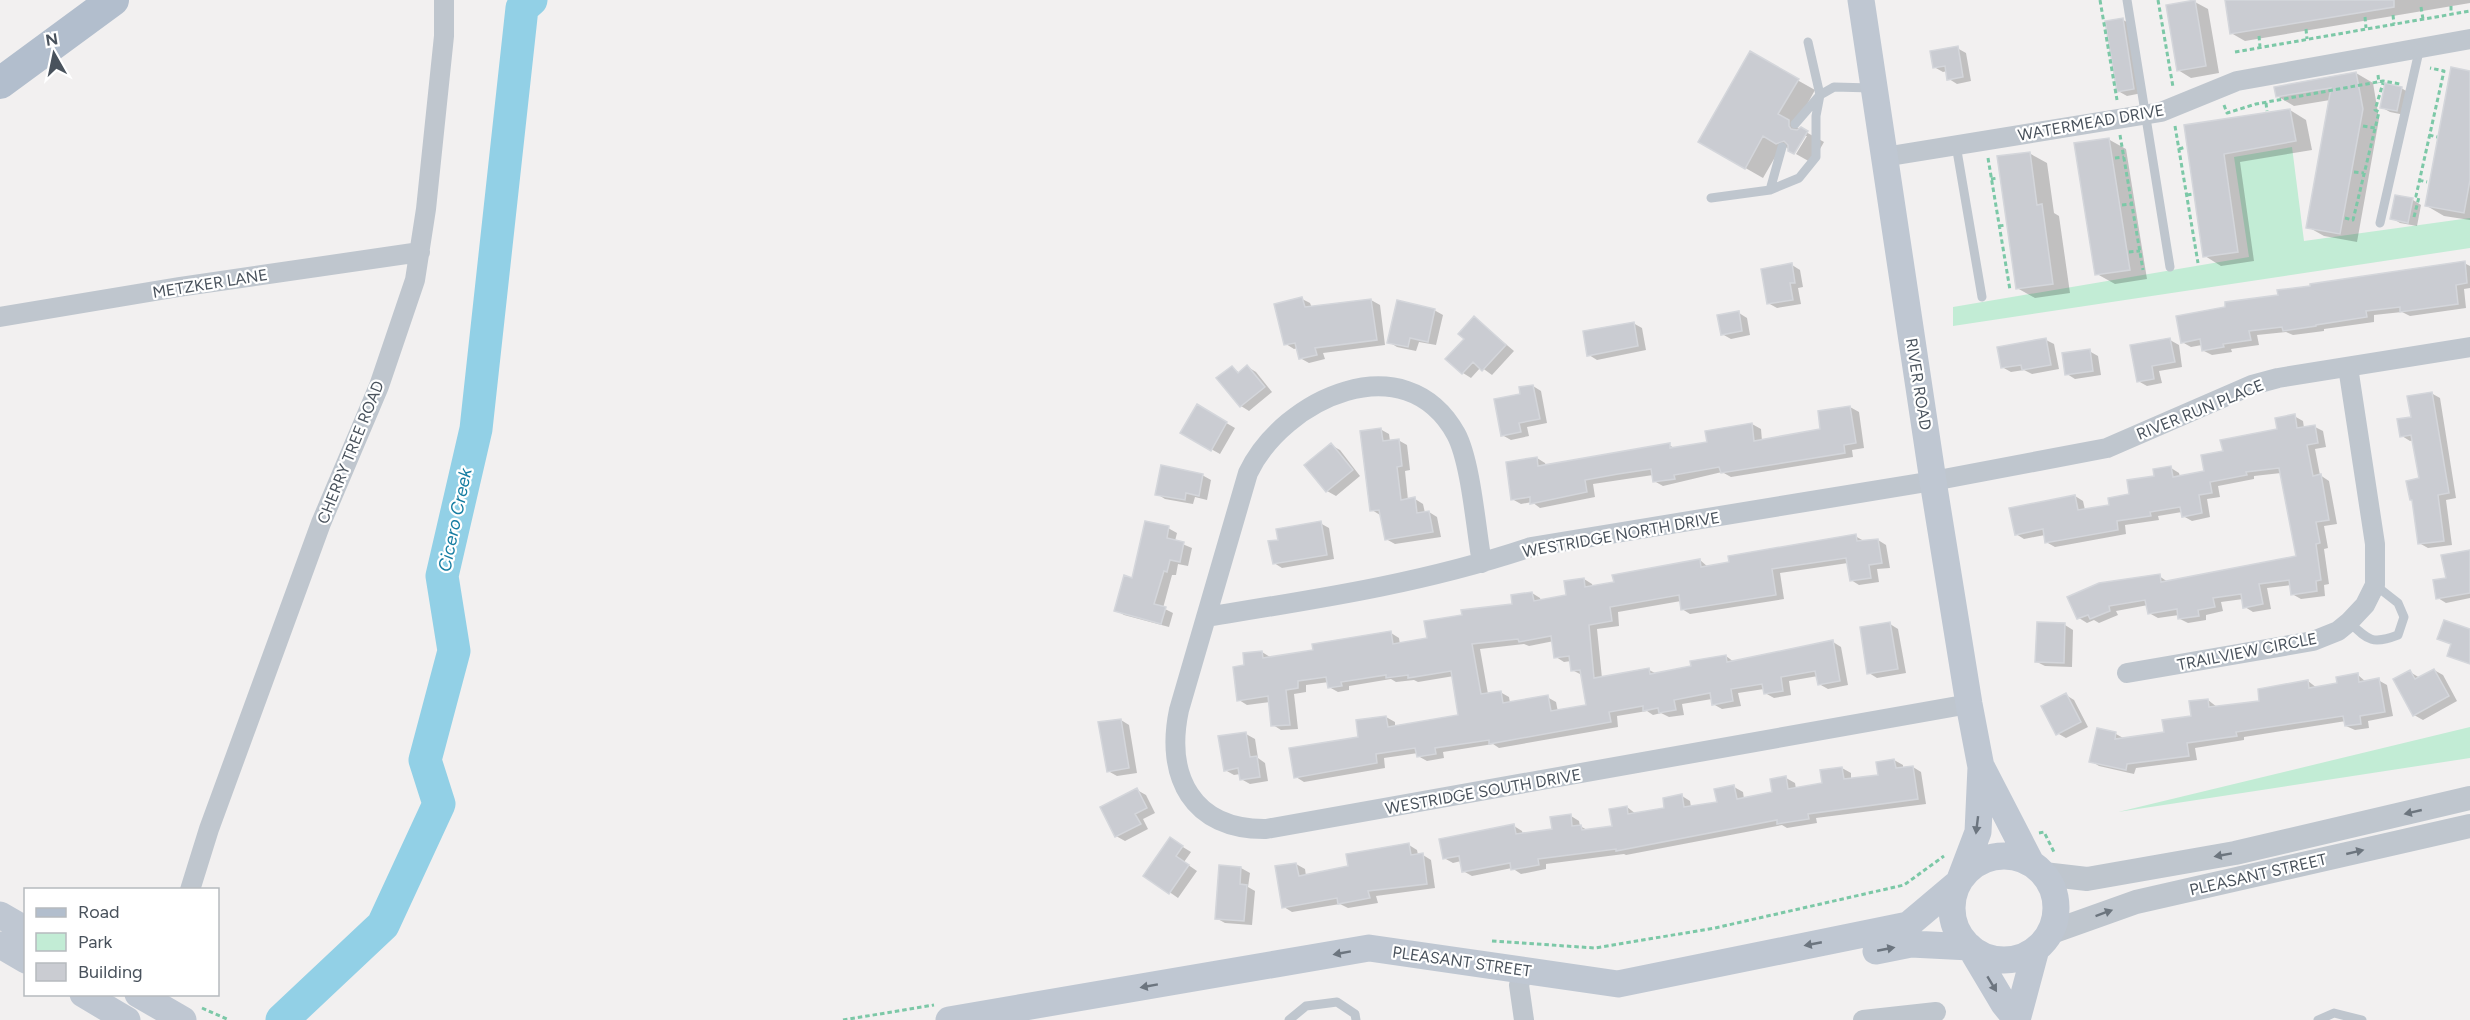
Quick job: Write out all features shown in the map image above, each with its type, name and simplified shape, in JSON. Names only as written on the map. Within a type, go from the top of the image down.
[{"type":"main road","points":[[0,83],[113,0]]},
{"type":"main road","name":"RIVER ROAD","points":[[1861,0],[1934,481],[1981,767],[1978,832],[1959,882]]},
{"type":"main road","name":"RIVER ROAD","points":[[1981,767],[2018,837],[2045,866]]},
{"type":"main road","points":[[1999,856],[2016,857],[2045,866],[2056,905],[2054,922],[2042,941],[2017,1020],[2004,1004],[1959,933],[1953,916],[1953,899],[1959,882],[1969,869],[1983,860],[1999,856]]},
{"type":"main road","name":"PLEASANT STREET","points":[[1058,1020],[1376,965],[1618,984],[1908,925],[1959,882]]},
{"type":"main road","points":[[0,915],[24,929]]},
{"type":"main road","points":[[1970,947],[1985,956],[2002,960],[2020,957],[2042,941]]},
{"type":"main road","name":"PLEASANT STREET","points":[[949,1020],[1369,948],[1522,978],[1619,1002],[1911,944],[1970,947]]},
{"type":"main road","points":[[0,945],[24,959]]},
{"type":"main road","points":[[86,996],[127,1020]]},
{"type":"main road","points":[[143,1005],[193,1014]]},
{"type":"street","name":"CHERRY TREE ROAD","points":[[191,888],[209,829],[321,523],[379,386],[415,280],[444,36],[444,0]]},
{"type":"street","name":"WATERMEAD DRIVE","points":[[1884,157],[2146,115],[2168,110],[2237,81],[2470,39]]},
{"type":"street","name":"METZKER LANE","points":[[0,317],[179,287],[420,252]]},
{"type":"street","name":"RIVER RUN PLACE","points":[[1934,481],[2107,448],[2252,385],[2470,347]]},
{"type":"street","points":[[2348,367],[2376,544],[2375,585]]},
{"type":"street","name":"WESTRIDGE SOUTH DRIVE","points":[[1482,563],[1464,456],[1456,435],[1443,414],[1404,390],[1379,386],[1339,392],[1320,400],[1297,416],[1257,455],[1248,473],[1179,710],[1174,733],[1174,754],[1184,786],[1194,802],[1225,824],[1245,830],[1266,829],[1969,704]]},
{"type":"street","name":"WESTRIDGE NORTH DRIVE","points":[[1206,617],[1362,592],[1482,563],[1531,547],[1934,481]]},
{"type":"street","name":"TRAILVIEW CIRCLE","points":[[2127,673],[2313,641],[2338,631],[2349,622],[2364,605],[2375,585]]},
{"type":"street","name":"PLEASANT STREET","points":[[2045,866],[2087,879],[2235,853],[2470,798]]},
{"type":"street","name":"PLEASANT STREET","points":[[2042,941],[2136,902],[2470,826]]},
{"type":"street","points":[[1522,978],[1524,1020]]},
{"type":"street","points":[[1863,1020],[1936,1012]]},
{"type":"lane","points":[[2127,0],[2170,267]]},
{"type":"lane","points":[[1711,198],[1770,190],[1799,178],[1816,157],[1816,116],[1820,95],[1808,42]]},
{"type":"lane","points":[[2380,223],[2420,47]]},
{"type":"lane","points":[[1795,124],[1820,95],[1834,87],[1874,88]]},
{"type":"lane","points":[[1956,145],[1982,297]]},
{"type":"lane","points":[[1770,190],[1782,147]]},
{"type":"lane","points":[[2349,622],[2365,637],[2379,642],[2398,635],[2404,617],[2397,603],[2375,585]]},
{"type":"lane","points":[[1289,1020],[1306,1006],[1337,1002],[1355,1014],[1356,1020]]},
{"type":"lane","points":[[2318,1020],[2334,1013],[2362,1020]]},
{"type":"path","points":[[2100,0],[2119,108]]},
{"type":"path","points":[[2158,0],[2170,57],[2174,97]]},
{"type":"path","points":[[2451,6],[2451,14]]},
{"type":"path","points":[[2421,7],[2423,19]]},
{"type":"path","points":[[2235,52],[2470,11]]},
{"type":"path","points":[[2393,15],[2394,24]]},
{"type":"path","points":[[2365,17],[2366,28]]},
{"type":"path","points":[[2162,25],[2168,24]]},
{"type":"path","points":[[2306,28],[2308,39]]},
{"type":"path","points":[[2259,36],[2260,47]]},
{"type":"path","points":[[2414,217],[2419,197],[2416,196],[2419,180],[2444,71]]},
{"type":"path","points":[[2221,99],[2227,113],[2266,103],[2383,83],[2400,84],[2403,78]]},
{"type":"path","points":[[2345,219],[2353,220],[2379,112],[2375,110],[2383,83]]},
{"type":"path","points":[[2440,89],[2445,90]]},
{"type":"path","points":[[2266,103],[2267,111]]},
{"type":"path","points":[[2174,121],[2197,241],[2198,263]]},
{"type":"path","points":[[2363,126],[2375,128]]},
{"type":"path","points":[[2120,131],[2143,270]]},
{"type":"path","points":[[2430,135],[2437,137]]},
{"type":"path","points":[[2179,148],[2186,147]]},
{"type":"path","points":[[1987,152],[2010,290]]},
{"type":"path","points":[[2115,158],[2124,157]]},
{"type":"path","points":[[2355,172],[2364,173]]},
{"type":"path","points":[[1991,179],[1998,178]]},
{"type":"path","points":[[2419,180],[2427,182]]},
{"type":"path","points":[[2187,195],[2193,194]]},
{"type":"path","points":[[2122,205],[2132,204]]},
{"type":"path","points":[[1999,226],[2006,225]]},
{"type":"path","points":[[2129,252],[2140,251]]},
{"type":"path","points":[[2007,273],[2013,272]]},
{"type":"path","points":[[2018,837],[2044,832],[2053,852],[2045,866]]},
{"type":"path","points":[[193,1014],[229,1020]]},
{"type":"green space","points":[[2292,147],[2304,241],[2470,218],[2470,248],[1953,326],[1953,307],[2249,257],[2234,157]]},
{"type":"green space","points":[[2470,727],[2470,758],[2118,812]]},
{"type":"building","points":[[2195,0],[2206,66],[2177,71],[2166,5]]},
{"type":"building","points":[[2225,0],[2394,0],[2394,7],[2230,34]]},
{"type":"building","points":[[2123,18],[2134,89],[2117,92],[2105,21]]},
{"type":"building","points":[[1958,46],[1963,77],[1947,80],[1945,66],[1933,68],[1930,51]]},
{"type":"building","points":[[1750,51],[1799,79],[1778,114],[1789,120],[1791,129],[1797,130],[1801,127],[1808,131],[1794,154],[1788,151],[1788,145],[1784,141],[1776,144],[1763,136],[1745,169],[1698,142]]},
{"type":"building","points":[[2451,67],[2470,71],[2470,180],[2464,213],[2425,206]]},
{"type":"building","points":[[2356,72],[2363,109],[2340,234],[2306,228],[2331,88],[2276,97],[2274,87]]},
{"type":"building","points":[[2385,83],[2402,87],[2397,111],[2380,108]]},
{"type":"building","points":[[2290,109],[2296,141],[2224,154],[2238,252],[2203,257],[2184,125]]},
{"type":"building","points":[[2109,138],[2130,270],[2095,275],[2074,143]]},
{"type":"building","points":[[2030,152],[2037,205],[2042,204],[2053,284],[2016,289],[1997,156]]},
{"type":"building","points":[[2395,195],[2413,198],[2408,223],[2390,219]]},
{"type":"building","points":[[2465,261],[2467,283],[2456,285],[2458,304],[2400,312],[2400,307],[2366,311],[2367,317],[2316,326],[2283,331],[2282,327],[2249,331],[2251,340],[2223,344],[2224,347],[2202,351],[2200,339],[2181,343],[2176,316],[2225,307],[2225,302],[2278,295],[2277,290]]},
{"type":"building","points":[[1792,263],[1795,283],[1790,283],[1793,300],[1767,304],[1761,269]]},
{"type":"building","points":[[1302,297],[1305,307],[1371,299],[1377,340],[1315,348],[1317,355],[1299,359],[1295,343],[1284,345],[1274,304]]},
{"type":"building","points":[[1397,300],[1435,309],[1428,342],[1410,338],[1408,347],[1387,343]]},
{"type":"building","points":[[1739,311],[1742,331],[1721,335],[1717,315]]},
{"type":"building","points":[[1474,316],[1506,345],[1482,371],[1473,362],[1462,374],[1445,359],[1464,339],[1458,334]]},
{"type":"building","points":[[1634,322],[1638,346],[1587,356],[1583,331]]},
{"type":"building","points":[[2046,338],[2051,365],[2022,370],[2021,365],[2001,368],[1997,347]]},
{"type":"building","points":[[2170,338],[2175,362],[2152,366],[2154,379],[2137,382],[2130,345]]},
{"type":"building","points":[[2090,349],[2093,371],[2065,375],[2062,353]]},
{"type":"building","points":[[1247,365],[1265,387],[1240,407],[1216,378],[1232,366],[1238,373]]},
{"type":"building","points":[[1533,385],[1540,419],[1519,423],[1521,432],[1501,436],[1494,399],[1520,394],[1519,387]]},
{"type":"building","points":[[2432,392],[2449,493],[2438,495],[2444,541],[2418,544],[2412,500],[2410,500],[2406,481],[2419,478],[2411,435],[2400,437],[2397,419],[2411,417],[2407,396]]},
{"type":"building","points":[[1197,404],[1227,422],[1211,451],[1180,433]]},
{"type":"building","points":[[1850,406],[1856,443],[1844,445],[1845,453],[1721,473],[1719,467],[1674,475],[1675,479],[1653,482],[1651,469],[1585,480],[1587,492],[1530,504],[1530,497],[1511,500],[1506,462],[1537,457],[1538,466],[1670,443],[1670,448],[1707,442],[1705,431],[1752,423],[1754,441],[1820,429],[1818,411]]},
{"type":"building","points":[[2295,414],[2297,428],[2315,425],[2318,443],[2307,445],[2313,476],[2321,474],[2329,520],[2316,522],[2320,543],[2316,544],[2321,580],[2316,581],[2317,591],[2291,595],[2289,580],[2259,584],[2263,604],[2243,608],[2241,594],[2213,598],[2215,607],[2198,610],[2199,616],[2178,619],[2177,609],[2148,614],[2145,600],[2109,606],[2110,611],[2090,619],[2088,615],[2077,619],[2067,597],[2099,583],[2160,574],[2161,582],[2296,556],[2279,468],[2246,472],[2247,475],[2210,482],[2212,493],[2199,495],[2202,513],[2182,517],[2180,507],[2150,512],[2151,516],[2117,521],[2118,530],[2045,543],[2043,529],[2015,535],[2009,508],[2075,495],[2078,510],[2109,505],[2108,498],[2129,494],[2127,480],[2154,476],[2153,469],[2171,466],[2173,477],[2204,471],[2201,455],[2223,451],[2220,440],[2277,429],[2275,418]]},
{"type":"building","points":[[1381,428],[1383,441],[1399,439],[1402,466],[1397,467],[1401,500],[1415,497],[1417,513],[1429,511],[1433,532],[1385,540],[1379,510],[1370,511],[1360,431]]},
{"type":"building","points":[[1331,443],[1353,470],[1326,492],[1304,465]]},
{"type":"building","points":[[1161,465],[1203,474],[1199,496],[1186,493],[1185,500],[1155,495]]},
{"type":"building","points":[[1145,521],[1169,526],[1167,538],[1184,542],[1180,562],[1170,560],[1167,572],[1164,571],[1154,604],[1166,607],[1161,624],[1114,611],[1124,575],[1132,578]]},
{"type":"building","points":[[1321,521],[1327,555],[1273,564],[1268,541],[1278,540],[1276,529]]},
{"type":"building","points":[[1856,534],[1857,541],[1878,539],[1882,563],[1869,565],[1871,578],[1850,581],[1846,558],[1772,569],[1776,595],[1681,610],[1679,595],[1610,607],[1612,621],[1589,625],[1594,678],[1649,668],[1650,674],[1691,666],[1690,661],[1726,655],[1727,662],[1833,640],[1840,681],[1818,685],[1815,671],[1781,677],[1783,691],[1764,694],[1762,684],[1731,689],[1733,701],[1712,705],[1710,693],[1674,700],[1676,710],[1659,713],[1658,708],[1643,711],[1643,706],[1609,712],[1611,722],[1489,744],[1489,740],[1435,748],[1436,754],[1417,757],[1415,748],[1376,754],[1377,763],[1294,778],[1289,748],[1358,737],[1356,720],[1386,716],[1388,727],[1458,715],[1451,671],[1408,678],[1408,675],[1386,678],[1386,675],[1341,682],[1342,686],[1328,688],[1326,677],[1298,681],[1298,688],[1286,690],[1290,725],[1271,726],[1268,696],[1237,701],[1233,667],[1244,665],[1243,653],[1262,651],[1263,658],[1313,650],[1312,644],[1391,631],[1393,644],[1427,638],[1424,621],[1462,615],[1461,610],[1512,604],[1511,595],[1532,592],[1534,601],[1566,595],[1564,581],[1584,578],[1585,587],[1614,582],[1612,575],[1700,559],[1701,567],[1729,562],[1728,556]],"holes":[[[1551,636],[1554,658],[1569,656],[1571,671],[1580,670],[1586,705],[1551,711],[1548,695],[1503,703],[1501,691],[1481,694],[1472,644],[1518,639],[1519,642]]]},
{"type":"building","points":[[2470,550],[2470,593],[2436,599],[2433,580],[2446,578],[2441,555]]},
{"type":"building","points":[[2444,620],[2470,629],[2470,664],[2447,656],[2451,644],[2437,639]]},
{"type":"building","points":[[1890,622],[1898,669],[1867,674],[1860,627]]},
{"type":"building","points":[[2037,622],[2065,623],[2064,663],[2035,662]]},
{"type":"building","points":[[2434,669],[2449,696],[2413,716],[2393,679],[2410,670],[2415,679]]},
{"type":"building","points":[[2358,673],[2359,682],[2379,678],[2385,712],[2360,716],[2361,724],[2345,726],[2343,716],[2236,732],[2237,736],[2187,743],[2189,756],[2127,764],[2126,770],[2089,762],[2097,728],[2116,732],[2115,739],[2164,732],[2162,720],[2191,716],[2189,701],[2208,699],[2209,707],[2259,701],[2258,689],[2308,680],[2309,688],[2337,683],[2336,677]]},
{"type":"building","points":[[2066,693],[2081,722],[2056,735],[2041,706]]},
{"type":"building","points":[[1121,719],[1129,768],[1107,772],[1098,722]]},
{"type":"building","points":[[1246,732],[1250,757],[1257,756],[1260,777],[1240,780],[1238,768],[1224,771],[1218,736]]},
{"type":"building","points":[[1894,759],[1896,768],[1913,766],[1918,799],[1808,814],[1809,819],[1777,824],[1777,820],[1616,851],[1616,849],[1538,859],[1539,865],[1511,870],[1510,863],[1462,872],[1459,856],[1443,859],[1439,839],[1514,824],[1516,834],[1552,829],[1550,817],[1571,814],[1572,826],[1581,825],[1582,830],[1612,826],[1609,809],[1627,806],[1628,814],[1664,808],[1663,798],[1682,794],[1684,807],[1717,802],[1714,789],[1734,785],[1737,799],[1772,792],[1770,779],[1786,776],[1788,789],[1822,783],[1820,770],[1842,767],[1844,779],[1878,775],[1876,762]]},
{"type":"building","points":[[1137,788],[1147,808],[1135,814],[1141,824],[1115,837],[1100,807]]},
{"type":"building","points":[[1170,837],[1183,846],[1176,856],[1189,865],[1169,894],[1143,876]]},
{"type":"building","points":[[1409,843],[1411,855],[1423,853],[1427,884],[1368,891],[1370,898],[1338,904],[1337,898],[1282,908],[1275,866],[1296,863],[1299,876],[1348,866],[1346,854]]},
{"type":"building","points":[[1219,865],[1241,867],[1240,884],[1247,885],[1244,921],[1215,919]]},
{"type":"waterway","name":"Cicero Creek","points":[[282,1020],[383,925],[439,804],[425,760],[454,651],[442,576],[476,429],[522,8],[531,0]]}]
